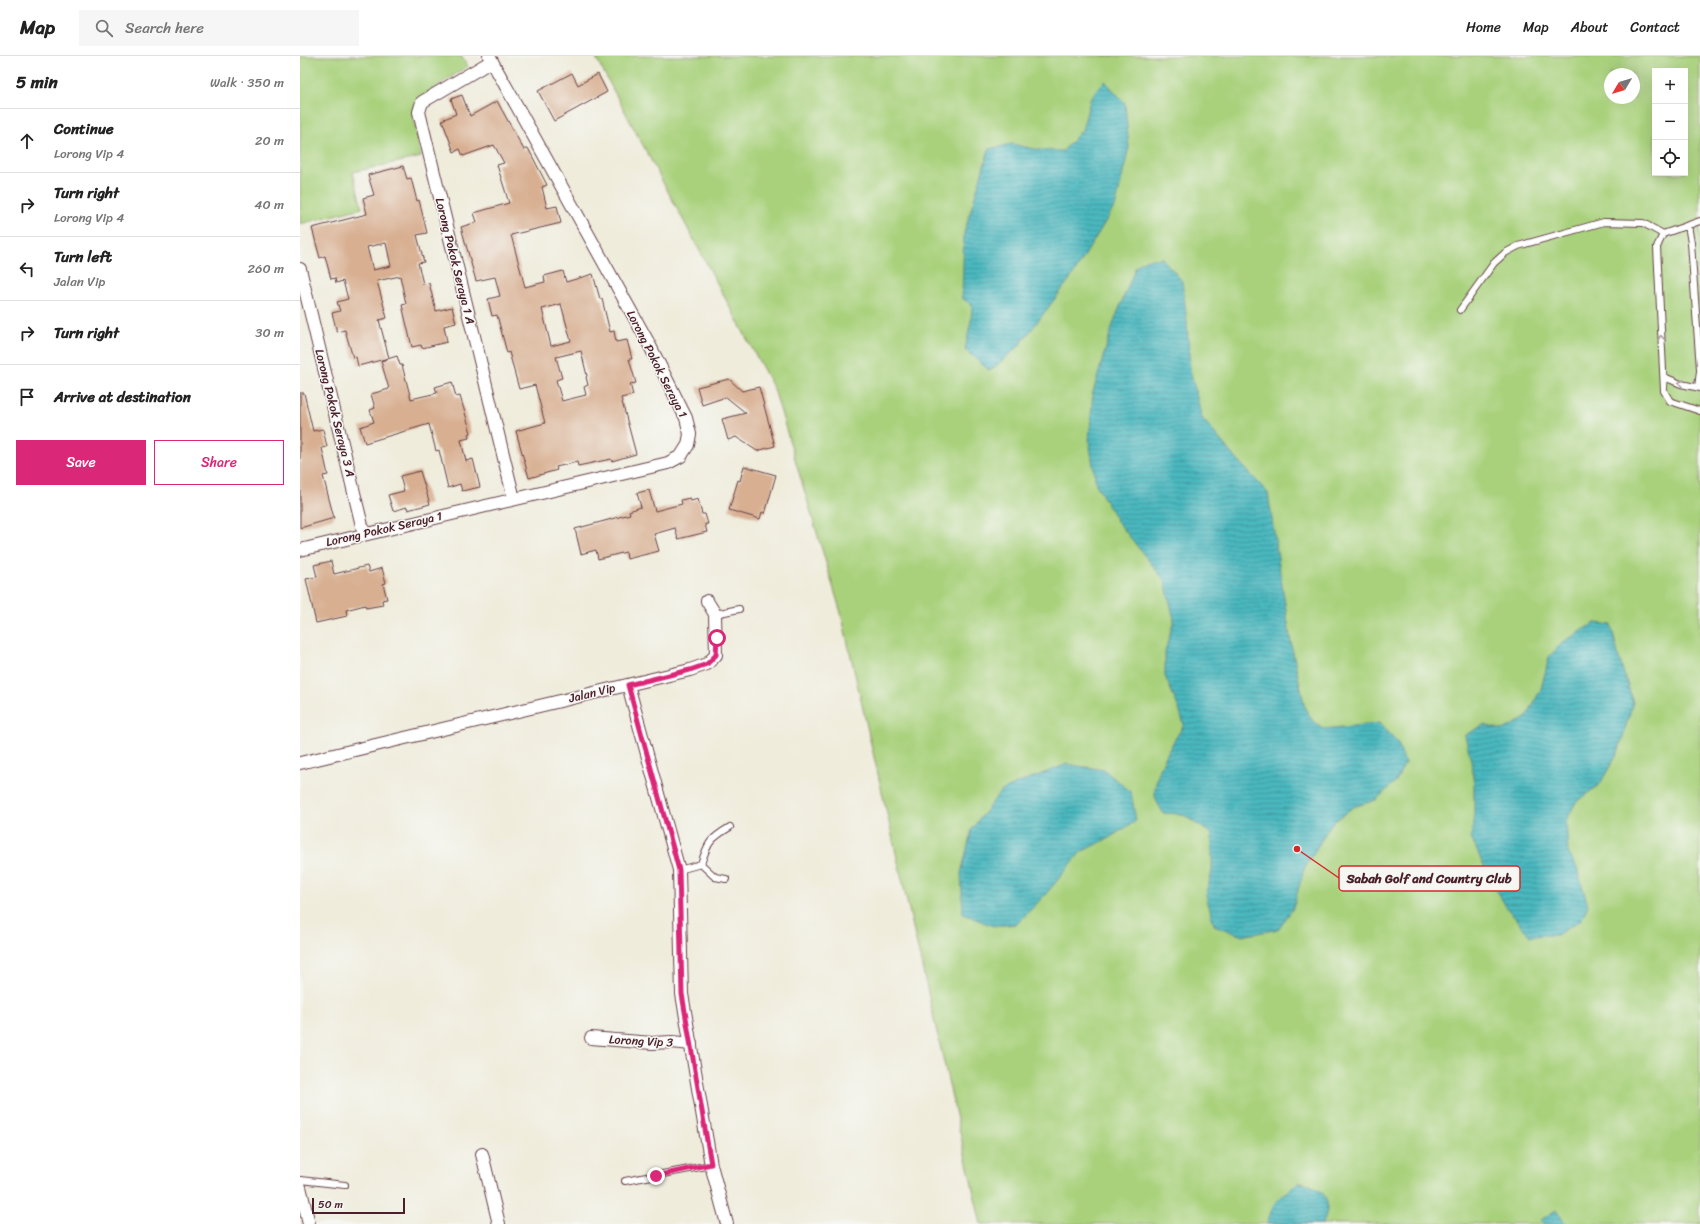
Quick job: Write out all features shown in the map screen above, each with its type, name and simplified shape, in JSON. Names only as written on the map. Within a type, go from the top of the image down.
[{"type":"street","name":"Lorong Pokok Seraya 1 A","points":[[491,59],[422,102],[419,112],[514,498]]},
{"type":"street","name":"Lorong Pokok Seraya 1","points":[[300,550],[514,498],[668,463],[681,456],[688,445],[690,434],[686,418],[648,342],[491,59]]},
{"type":"street","name":"Lorong Pokok Seraya 3 A","points":[[300,269],[364,534]]},
{"type":"street","points":[[628,685],[690,670],[707,664],[716,655],[715,614],[707,602]]},
{"type":"street","name":"Jalan Vip","points":[[300,764],[628,685],[679,870],[682,994],[711,1164],[727,1224]]},
{"type":"street","name":"Lorong Vip 3","points":[[591,1038],[652,1043],[691,1044]]},
{"type":"street","points":[[482,1154],[499,1224]]},
{"type":"street","points":[[300,1187],[309,1224]]},
{"type":"lane","points":[[1700,221],[1663,234],[1657,247],[1658,301],[1664,391],[1670,401],[1700,410]]},
{"type":"lane","points":[[1460,310],[1494,263],[1505,253],[1518,246],[1604,222],[1643,223],[1663,234]]},
{"type":"lane","points":[[1664,377],[1681,384],[1699,387],[1700,370],[1691,242],[1688,225]]},
{"type":"lane","points":[[715,614],[739,608]]},
{"type":"lane","points":[[702,864],[708,844],[730,827]]},
{"type":"lane","points":[[679,870],[702,864]]},
{"type":"lane","points":[[702,864],[715,877],[726,879]]},
{"type":"lane","points":[[625,1181],[711,1164]]},
{"type":"lane","points":[[300,1180],[344,1185]]},
{"type":"green space","points":[[300,56],[461,56],[468,66],[419,98],[414,106],[413,113],[421,157],[353,172],[362,208],[300,224]]},
{"type":"green space","points":[[595,56],[1700,56],[1700,1224],[981,1224],[841,613],[774,389]]},
{"type":"water","points":[[1105,81],[1125,103],[1129,147],[1116,204],[1073,275],[1019,346],[990,371],[965,350],[971,320],[972,305],[962,298],[964,233],[989,149],[1012,144],[1039,150],[1063,151],[1082,130],[1091,97]]},
{"type":"water","points":[[1162,258],[1182,281],[1187,321],[1190,369],[1202,418],[1231,453],[1268,493],[1291,643],[1305,708],[1313,721],[1324,729],[1380,723],[1398,743],[1405,763],[1396,781],[1376,800],[1353,807],[1331,824],[1304,869],[1293,908],[1279,929],[1242,936],[1214,925],[1206,895],[1212,871],[1212,834],[1182,814],[1163,813],[1157,803],[1155,788],[1160,769],[1164,759],[1184,725],[1165,676],[1165,651],[1174,620],[1165,581],[1117,521],[1096,484],[1089,441],[1093,392],[1113,324],[1136,266],[1145,260]]},
{"type":"water","points":[[1595,623],[1611,625],[1619,658],[1633,702],[1619,750],[1600,784],[1576,802],[1566,821],[1568,852],[1577,868],[1588,905],[1582,919],[1557,935],[1530,936],[1506,907],[1485,869],[1471,837],[1474,814],[1474,785],[1471,761],[1465,735],[1484,725],[1503,730],[1526,718],[1541,689],[1549,657],[1563,642]]},
{"type":"water","points":[[1067,764],[1104,770],[1131,792],[1136,821],[1109,838],[1081,852],[1046,894],[1017,924],[993,926],[963,914],[961,873],[972,829],[1000,792],[1016,784]]},
{"type":"water","points":[[1301,1182],[1316,1188],[1325,1196],[1327,1208],[1323,1224],[1267,1224],[1272,1209],[1278,1199]]},
{"type":"water","points":[[1556,1210],[1566,1224],[1544,1224],[1541,1220]]},
{"type":"building","points":[[572,73],[578,85],[598,74],[607,92],[554,121],[538,91]]},
{"type":"building","points":[[462,95],[470,116],[497,101],[524,150],[528,148],[547,185],[542,187],[547,208],[557,206],[561,223],[511,235],[525,287],[545,282],[544,276],[563,271],[566,282],[593,274],[600,299],[602,299],[610,332],[614,331],[616,342],[627,340],[632,359],[629,359],[636,383],[630,384],[633,395],[621,398],[636,454],[612,461],[611,459],[578,466],[577,462],[556,467],[557,470],[529,478],[516,431],[545,423],[535,385],[519,389],[509,352],[507,353],[497,315],[492,316],[488,299],[500,296],[495,277],[476,281],[461,227],[477,222],[474,213],[509,203],[497,165],[504,163],[494,145],[463,156],[460,149],[454,152],[442,120],[456,114],[451,99]],"holes":[[[561,304],[571,341],[551,346],[542,309]],[[581,351],[587,376],[588,385],[584,387],[586,395],[562,401],[556,380],[562,378],[556,357]]]},
{"type":"building","points":[[403,166],[407,179],[411,178],[417,201],[419,200],[427,233],[417,235],[424,262],[418,263],[423,284],[429,283],[436,311],[452,307],[456,323],[444,326],[447,342],[422,348],[421,345],[412,347],[402,305],[406,304],[400,276],[377,281],[387,318],[379,320],[389,358],[358,366],[356,357],[353,358],[345,330],[337,332],[332,313],[340,311],[337,302],[348,299],[343,281],[336,283],[335,278],[331,279],[325,256],[320,258],[312,228],[367,214],[363,198],[374,195],[368,175]],"holes":[[[386,243],[391,266],[373,270],[367,247]]]},
{"type":"building","points":[[397,356],[400,365],[402,365],[411,399],[437,393],[435,387],[452,382],[456,397],[460,396],[471,433],[468,434],[469,438],[461,440],[466,461],[473,459],[480,487],[462,491],[460,484],[448,488],[439,450],[436,451],[429,424],[365,443],[360,427],[374,422],[370,410],[375,408],[371,394],[389,389],[381,361]]},
{"type":"building","points":[[729,379],[742,391],[759,387],[775,446],[757,451],[736,437],[728,440],[722,419],[746,413],[726,397],[702,405],[697,387]]},
{"type":"building","points":[[300,393],[304,393],[313,431],[323,429],[327,447],[322,448],[328,475],[323,476],[334,518],[300,528]]},
{"type":"building","points":[[744,466],[776,475],[765,514],[762,512],[760,519],[729,510]]},
{"type":"building","points":[[420,471],[430,504],[408,510],[407,507],[393,511],[388,495],[404,491],[400,476]]},
{"type":"building","points":[[649,490],[655,511],[682,504],[681,500],[690,498],[691,501],[698,499],[702,514],[705,514],[708,524],[705,524],[707,532],[678,539],[675,528],[654,534],[659,551],[627,559],[626,552],[598,559],[596,550],[581,554],[575,529],[630,514],[629,511],[641,507],[637,493]]},
{"type":"building","points":[[331,561],[334,574],[367,566],[369,572],[382,568],[386,583],[383,584],[387,599],[382,600],[383,605],[366,608],[365,605],[346,610],[347,616],[316,623],[306,579],[317,577],[314,565]]},
{"type":"place","name":"Sabah Golf and Country Club","points":[[1297,849]]},
{"type":"route","points":[[656,1176],[711,1164],[682,994],[679,870],[628,685],[690,670],[707,664],[716,655],[717,638]]}]
